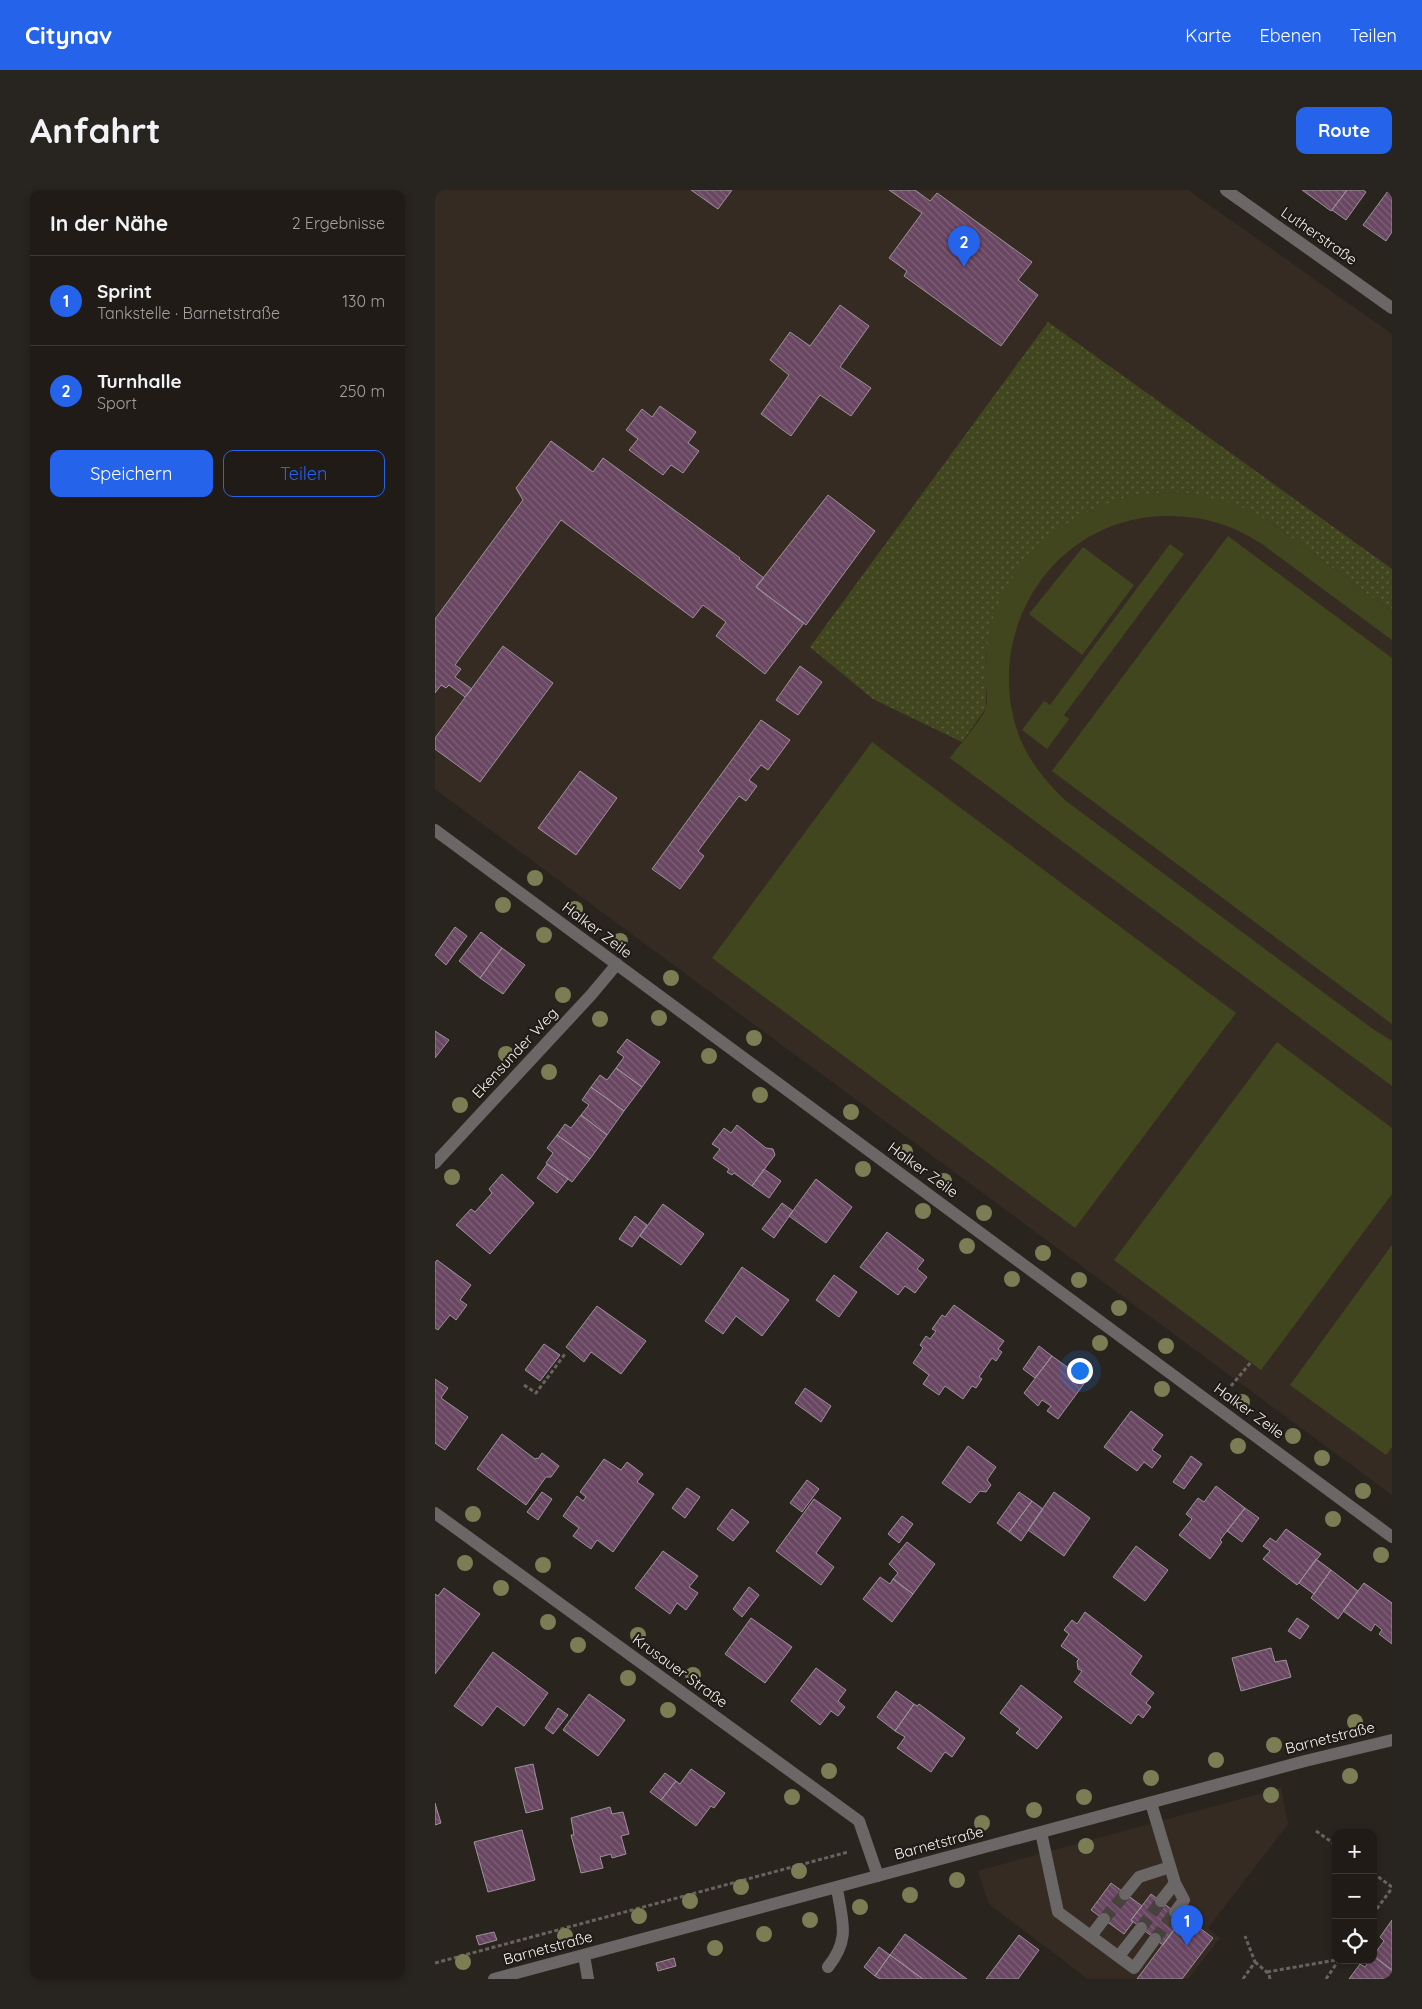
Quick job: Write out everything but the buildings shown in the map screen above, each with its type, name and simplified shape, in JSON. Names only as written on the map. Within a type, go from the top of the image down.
[{"type":"street","name":"Lutherstraße","points":[[1226,190],[1392,308]]},
{"type":"street","name":"Halker Zeile","points":[[435,830],[1392,1537]]},
{"type":"street","name":"Ekensunder Weg","points":[[435,1162],[591,995],[617,964]]},
{"type":"street","name":"Krusauer Straße","points":[[435,1513],[859,1821],[878,1876]]},
{"type":"street","name":"Barnetstraße","points":[[494,1979],[1305,1761],[1392,1740]]},
{"type":"street","points":[[1151,1803],[1175,1883],[1184,1900],[1175,1912]]},
{"type":"street","points":[[1041,1832],[1058,1912],[1134,1968],[1155,1939]]},
{"type":"street","points":[[1125,1894],[1139,1877],[1170,1868]]},
{"type":"street","points":[[1161,1901],[1175,1883]]},
{"type":"street","points":[[828,1967],[837,1956],[844,1938],[837,1888]]},
{"type":"street","points":[[1091,1936],[1104,1919]]},
{"type":"street","points":[[1119,1956],[1141,1928]]},
{"type":"street","points":[[584,1955],[588,1979]]},
{"type":"path","points":[[524,1385],[536,1393],[565,1354]]},
{"type":"path","points":[[1231,1386],[1251,1362]]},
{"type":"path","points":[[1316,1831],[1332,1842]]},
{"type":"path","points":[[435,1963],[868,1847]]},
{"type":"path","points":[[1374,1874],[1392,1887],[1377,1908]]},
{"type":"path","points":[[1245,1936],[1255,1962],[1267,1972],[1270,1979]]},
{"type":"path","points":[[1267,1972],[1332,1961]]},
{"type":"path","points":[[1243,1979],[1255,1962]]},
{"type":"path","points":[[1326,1979],[1335,1964]]},
{"type":"shaded area","points":[[435,190],[1188,190],[1392,334],[1392,1495],[435,789]]},
{"type":"shaded area","points":[[1281,1788],[1288,1824],[1208,1928],[1220,1938],[1188,1979],[1088,1979],[989,1904],[978,1871]]},
{"type":"green space","points":[[1048,322],[1392,569],[1392,612],[1268,520],[1192,494],[1170,492],[1128,497],[1091,510],[1038,547],[1016,573],[994,615],[986,656],[986,708],[962,742],[873,699],[810,647]]},
{"type":"green space","points":[[1170,492],[1192,494],[1232,503],[1268,520],[1392,612],[1392,640],[1262,544],[1239,531],[1215,522],[1191,517],[1165,516],[1126,522],[1091,536],[1061,558],[1037,586],[1020,618],[1011,654],[1009,692],[1017,730],[1025,750],[1037,768],[1066,801],[1370,1027],[1392,1041],[1392,1086],[950,758],[975,726],[986,708],[987,656],[990,629],[998,605],[1009,583],[1024,563],[1041,544],[1060,528],[1104,504],[1144,494]]},
{"type":"green space","points":[[1228,536],[1392,658],[1392,1024],[1052,771]]},
{"type":"green space","points":[[1170,544],[1184,554],[1064,715],[1069,719],[1047,749],[1022,730],[1044,701],[1050,705]]},
{"type":"green space","points":[[1083,547],[1134,585],[1082,655],[1029,614]]},
{"type":"green space","points":[[872,742],[1236,1013],[1075,1228],[712,958]]},
{"type":"green space","points":[[1277,1042],[1392,1128],[1392,1194],[1261,1370],[1114,1260]]},
{"type":"green space","points":[[1392,1245],[1392,1447],[1386,1455],[1290,1385]]},
{"type":"tunnel","points":[[1104,1919],[1125,1894]]},
{"type":"tunnel","points":[[1141,1928],[1161,1901]]},
{"type":"tunnel","points":[[1155,1939],[1175,1912]]},
{"type":"place","name":"Turnhalle","points":[[964,267]]},
{"type":"place","name":"Sprint","points":[[1187,1946]]}]
